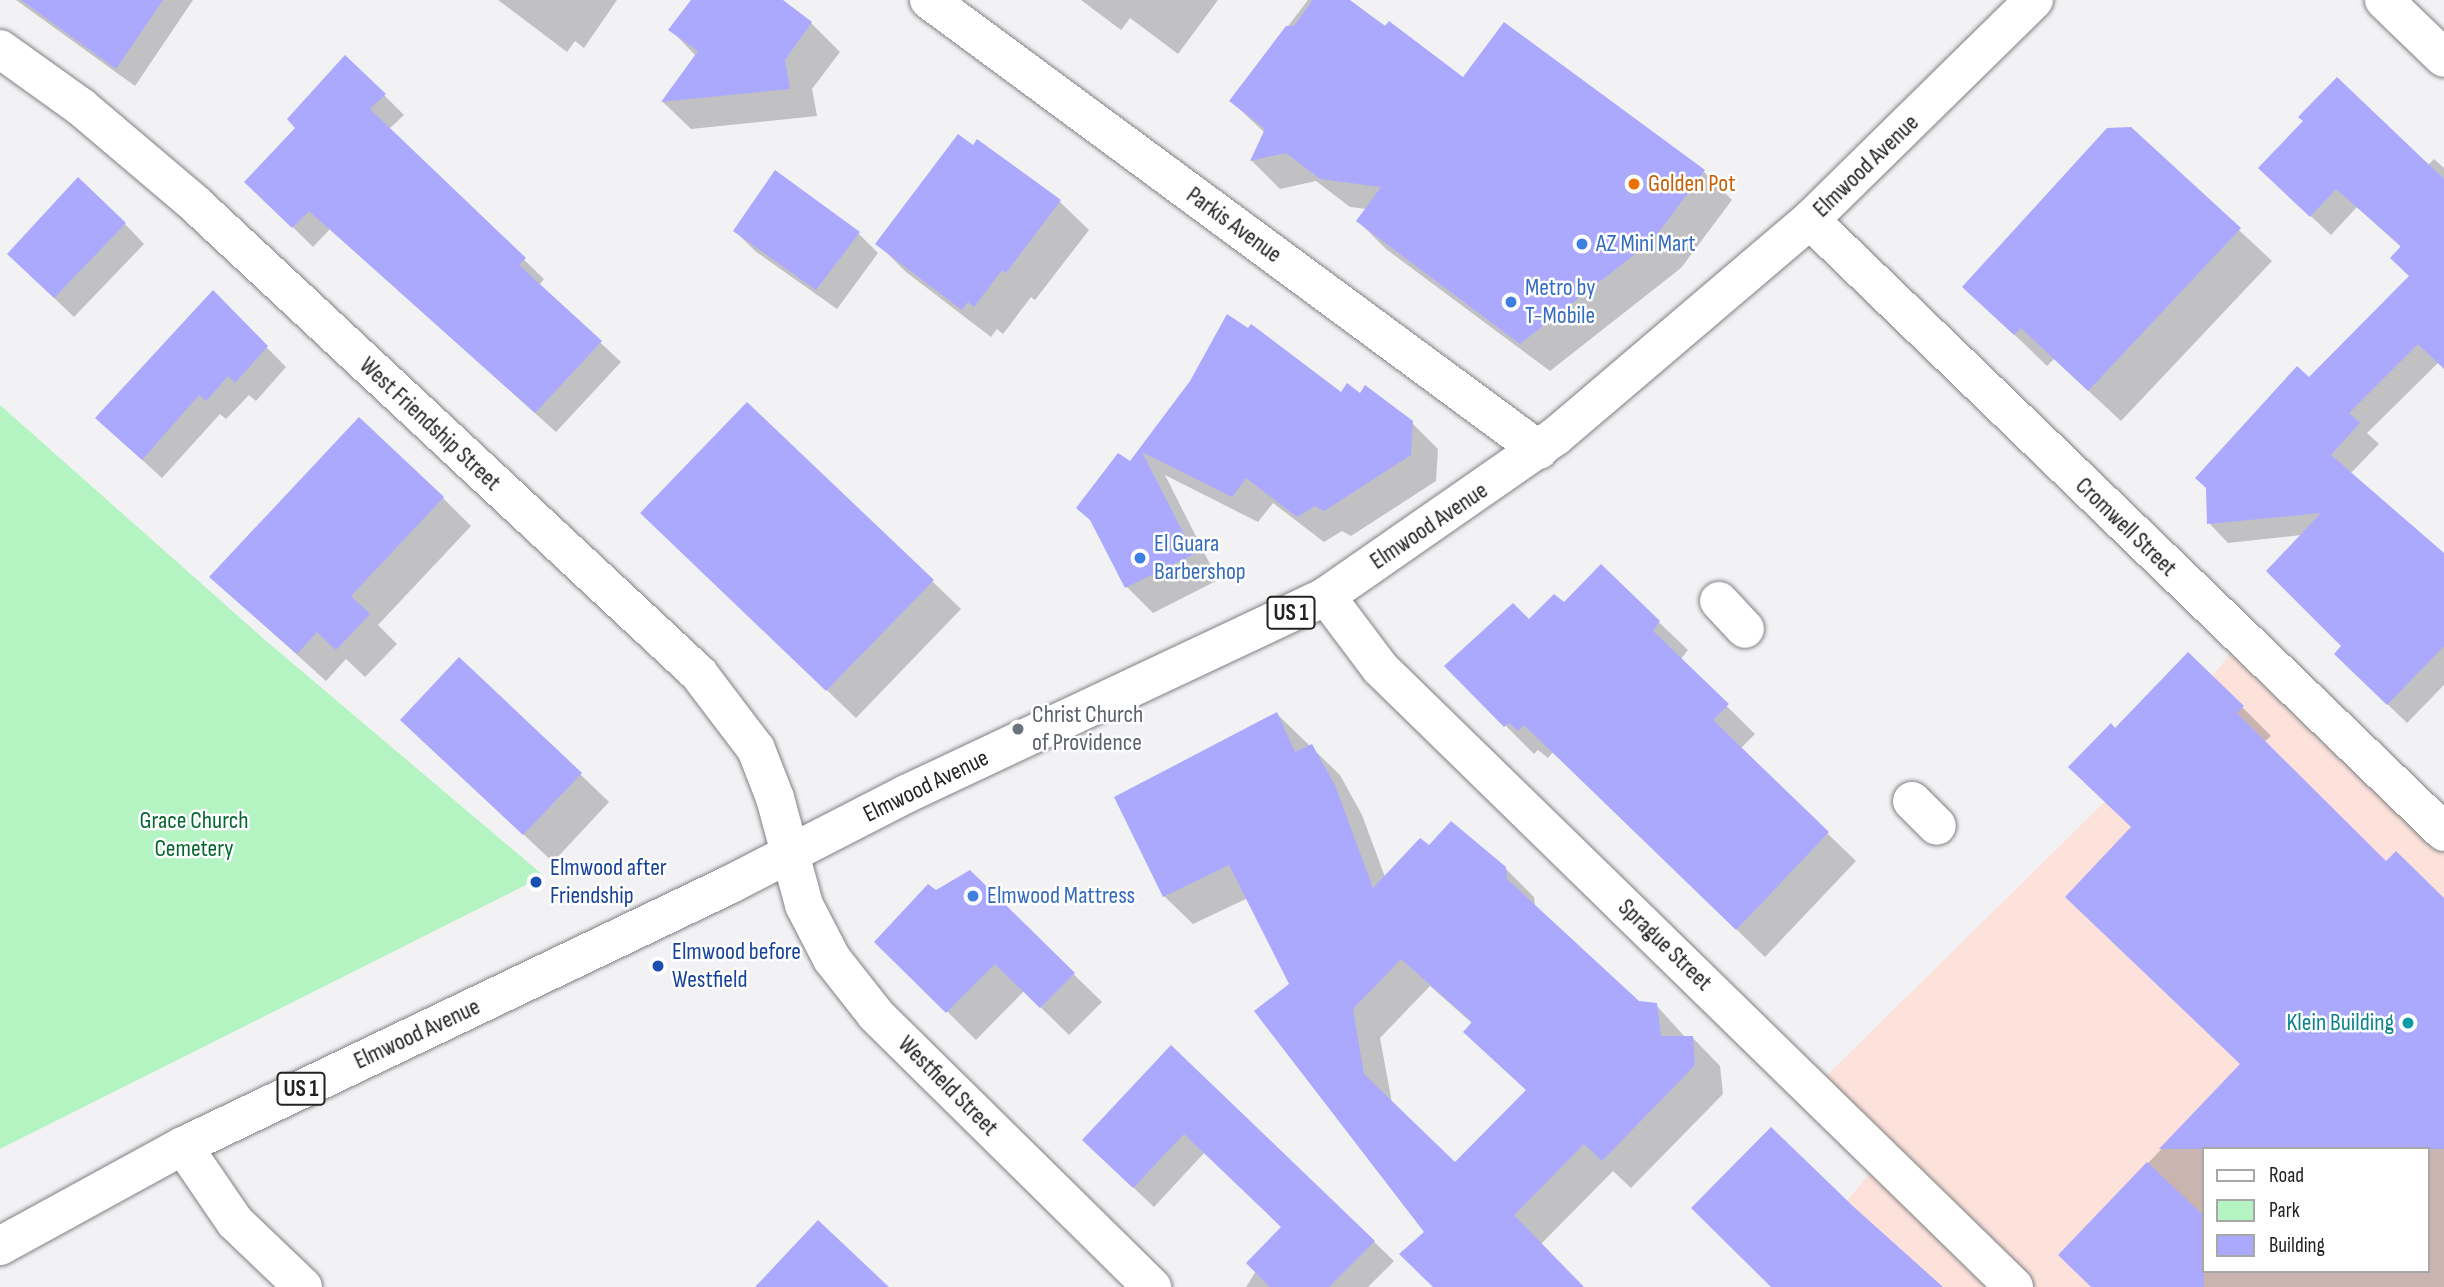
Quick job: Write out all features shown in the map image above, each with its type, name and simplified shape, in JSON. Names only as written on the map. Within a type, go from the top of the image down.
[{"type":"street","name":"Parkis Avenue","points":[[929,0],[1539,450]]},
{"type":"street","points":[[2384,0],[2444,58]]},
{"type":"street","name":"Elmwood Avenue","points":[[0,1246],[183,1146],[1326,596],[1539,450],[1810,220],[2023,3]]},
{"type":"street","name":"West Friendship Street","points":[[0,49],[81,107],[192,201],[699,674],[756,750],[775,798],[788,854]]},
{"type":"street","name":"Cromwell Street","points":[[1810,220],[2444,832]]},
{"type":"street","name":"Sprague Street","points":[[1326,596],[1380,668],[2014,1287]]},
{"type":"street","points":[[1719,601],[1745,629]]},
{"type":"street","name":"Westfield Street","points":[[788,854],[804,905],[832,959],[876,1015],[1152,1287]]},
{"type":"street","points":[[183,1146],[235,1222],[303,1287]]},
{"type":"shaded area","points":[[2248,630],[2444,810],[2444,1287],[1774,1287],[1887,1153],[1822,1080],[2150,757]]},
{"type":"green space","name":"Grace Church Cemetery","points":[[0,405],[265,640],[544,876],[0,1149]]},
{"type":"building","points":[[21,0],[163,0],[116,69]]},
{"type":"building","points":[[691,0],[783,0],[812,22],[785,60],[790,89],[661,102],[698,51],[668,30]]},
{"type":"building","points":[[1313,0],[1350,0],[1385,26],[1389,21],[1463,77],[1504,22],[1705,170],[1653,240],[1520,344],[1356,221],[1381,187],[1320,179],[1286,153],[1250,161],[1265,129],[1229,101],[1286,26],[1294,26]]},
{"type":"building","points":[[345,55],[386,94],[370,109],[526,258],[519,265],[602,341],[535,413],[309,211],[292,228],[244,182],[295,128],[287,119]]},
{"type":"building","points":[[2337,77],[2444,179],[2444,369],[2418,344],[2349,413],[2360,423],[2331,455],[2444,553],[2444,646],[2387,705],[2334,654],[2341,646],[2266,571],[2321,513],[2207,524],[2206,488],[2195,478],[2297,366],[2309,377],[2409,276],[2390,258],[2401,246],[2336,189],[2310,217],[2258,168],[2303,121],[2298,117]]},
{"type":"building","points":[[2131,127],[2241,228],[2088,391],[2021,328],[2014,335],[1962,287],[2107,128]]},
{"type":"building","points":[[958,134],[973,145],[977,139],[1061,200],[1006,273],[1002,270],[974,307],[968,302],[962,310],[875,244]]},
{"type":"building","points":[[775,170],[860,232],[816,290],[733,231]]},
{"type":"building","points":[[78,177],[126,223],[54,298],[7,254]]},
{"type":"building","points":[[213,290],[268,346],[235,383],[228,376],[206,401],[199,395],[142,460],[95,418]]},
{"type":"building","points":[[1227,314],[1248,328],[1251,324],[1341,392],[1347,383],[1360,393],[1365,385],[1413,421],[1411,455],[1324,511],[1315,506],[1297,517],[1246,478],[1232,497],[1142,452],[1194,554],[1125,588],[1090,520],[1076,508],[1118,453],[1130,461],[1190,381]]},
{"type":"building","points":[[747,402],[934,580],[826,691],[640,513]]},
{"type":"building","points":[[359,417],[444,497],[351,596],[370,614],[336,650],[317,632],[297,654],[209,577]]},
{"type":"building","points":[[1601,564],[1660,621],[1653,631],[1729,704],[1713,720],[1829,832],[1736,930],[1524,725],[1518,731],[1509,723],[1504,727],[1444,666],[1513,603],[1529,619],[1554,594],[1564,602]]},
{"type":"building","points":[[2188,652],[2244,706],[2237,713],[2386,861],[2396,851],[2444,898],[2444,1149],[2159,1149],[2240,1064],[2065,897],[2131,827],[2068,767],[2111,723],[2115,728]]},
{"type":"building","points":[[459,657],[582,773],[523,835],[400,720]]},
{"type":"building","points":[[1277,712],[1295,752],[1312,744],[1335,785],[1373,888],[1420,838],[1429,845],[1451,821],[1506,867],[1507,879],[1639,1001],[1657,1003],[1661,1036],[1693,1036],[1695,1065],[1602,1161],[1584,1144],[1514,1215],[1584,1287],[1433,1287],[1399,1254],[1424,1232],[1254,1011],[1289,984],[1229,865],[1163,897],[1114,797]],"holes":[[[1401,959],[1472,1022],[1463,1032],[1526,1090],[1455,1162],[1364,1074],[1353,1009]]]},
{"type":"building","points":[[970,870],[1075,973],[1040,1008],[995,964],[946,1013],[874,942],[928,884],[936,890]]},
{"type":"building","points":[[1171,1045],[1375,1241],[1329,1287],[1270,1287],[1246,1263],[1281,1227],[1184,1134],[1133,1188],[1082,1140]]},
{"type":"building","points":[[1771,1127],[1943,1287],[1771,1287],[1691,1208]]},
{"type":"building","points":[[2147,1162],[2202,1214],[2204,1287],[2091,1287],[2058,1255]]},
{"type":"building","points":[[818,1220],[889,1287],[755,1287]]},
{"type":"place","name":"Golden Pot","points":[[1634,184]]},
{"type":"place","name":"AZ Mini Mart","points":[[1582,244]]},
{"type":"place","name":"Metro by T-Mobile","points":[[1511,302]]},
{"type":"place","name":"El Guara Barbershop","points":[[1140,558]]},
{"type":"place","name":"Christ Church of Providence","points":[[1018,729]]},
{"type":"place","name":"Elmwood after Friendship","points":[[536,882]]},
{"type":"place","name":"Elmwood Mattress","points":[[973,896]]},
{"type":"place","name":"Elmwood before Westfield","points":[[658,966]]},
{"type":"place","name":"Klein Building","points":[[2408,1023]]}]
